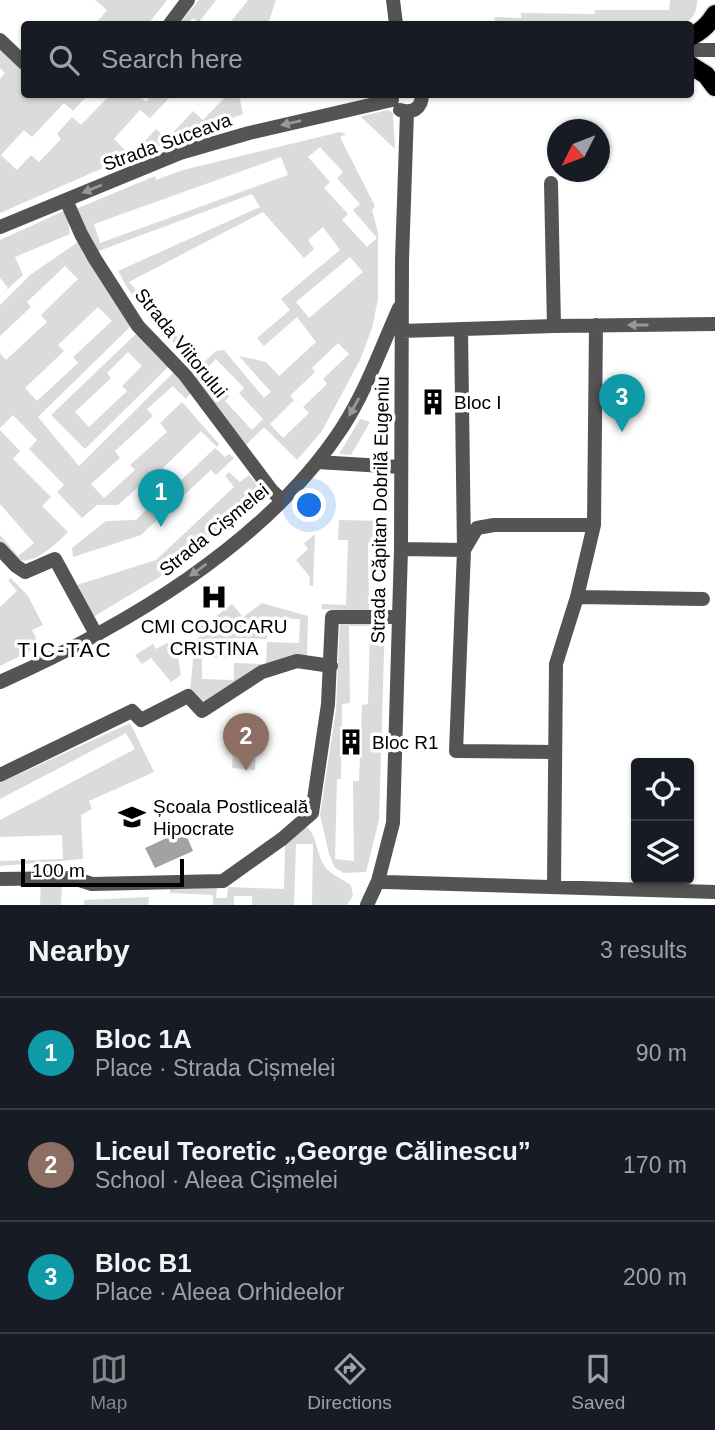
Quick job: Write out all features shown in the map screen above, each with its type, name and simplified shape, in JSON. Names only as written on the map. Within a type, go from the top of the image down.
[{"type":"main road","points":[[694,36],[708,25],[715,14]]},
{"type":"main road","points":[[694,67],[706,75],[715,87]]},
{"type":"street","points":[[172,21],[188,0]]},
{"type":"street","points":[[393,0],[396,21]]},
{"type":"street","points":[[0,40],[21,60]]},
{"type":"street","points":[[694,50],[715,50]]},
{"type":"street","name":"Strada Suceava","points":[[0,227],[180,153],[388,98]]},
{"type":"street","points":[[392,98],[397,108],[411,112],[419,106],[422,98]]},
{"type":"street","name":"Strada Căpitan Dobrilă Eugeniu","points":[[367,905],[378,881],[393,823],[401,549],[402,260],[407,112]]},
{"type":"street","points":[[551,183],[554,326]]},
{"type":"street","name":"Strada Viitorului","points":[[66,200],[81,234],[138,326],[185,375],[272,491],[282,500]]},
{"type":"street","name":"Strada Cișmelei","points":[[0,682],[97,636],[164,595],[252,529],[317,462],[343,426],[358,400],[402,300]]},
{"type":"street","points":[[402,331],[715,324]]},
{"type":"street","points":[[554,886],[556,664],[578,597],[594,525],[596,325]]},
{"type":"street","points":[[461,329],[464,550],[456,751],[555,752]]},
{"type":"street","points":[[317,462],[400,467]]},
{"type":"street","points":[[464,550],[477,528],[494,525],[594,525]]},
{"type":"street","points":[[0,549],[25,572],[55,559],[97,636]]},
{"type":"street","points":[[401,549],[464,550]]},
{"type":"street","points":[[578,597],[703,599]]},
{"type":"street","points":[[0,878],[73,878],[92,884],[223,881],[282,839],[312,813],[328,704],[332,617],[398,617]]},
{"type":"street","points":[[0,775],[132,711],[141,720],[188,696],[202,711],[262,672],[297,661],[331,666]]},
{"type":"street","points":[[378,881],[715,892]]},
{"type":"shaded area","points":[[95,0],[167,0],[150,21],[98,21],[107,10]]},
{"type":"shaded area","points":[[199,0],[216,0],[200,21],[193,18],[190,21],[182,21]]},
{"type":"shaded area","points":[[248,0],[276,0],[269,21],[231,21]]},
{"type":"shaded area","points":[[670,0],[697,0],[694,15],[687,21],[494,21],[495,17],[521,18],[521,13],[594,14],[595,10],[669,10]]},
{"type":"shaded area","points":[[0,46],[21,65],[21,98],[85,98],[73,111],[64,103],[32,137],[24,130],[1,155],[17,170],[31,155],[39,162],[61,139],[57,134],[72,117],[81,125],[107,98],[141,98],[146,102],[149,98],[169,98],[150,118],[140,110],[114,139],[131,156],[156,129],[167,139],[193,111],[203,120],[224,98],[240,98],[243,114],[112,164],[0,213],[0,79],[5,73],[0,68]]},
{"type":"shaded area","points":[[388,110],[393,113],[395,149],[361,117]]},
{"type":"shaded area","points":[[340,132],[346,134],[340,137],[375,206],[372,210],[378,232],[378,299],[372,328],[360,360],[322,431],[297,460],[264,427],[244,447],[190,375],[216,351],[224,350],[264,398],[271,392],[239,356],[266,362],[279,376],[316,342],[297,317],[264,346],[257,338],[290,310],[281,299],[340,250],[323,227],[308,240],[314,249],[304,258],[263,212],[129,282],[192,354],[187,359],[128,289],[118,271],[260,207],[252,194],[96,252],[76,209],[155,176],[156,180],[183,170]],"holes":[[[320,147],[343,172],[337,178],[360,204],[353,210],[377,238],[367,247],[342,220],[348,214],[324,188],[330,182],[308,157]],[[281,157],[288,175],[100,243],[94,224]],[[350,257],[363,272],[309,318],[296,302]],[[338,343],[349,354],[323,379],[327,384],[303,407],[309,413],[283,438],[270,424],[294,400],[290,396],[315,372],[312,368]],[[216,359],[244,388],[239,393],[263,419],[252,430],[225,401],[229,396],[205,370]]]},
{"type":"shaded area","points":[[66,210],[70,234],[15,257],[23,275],[0,296],[8,288],[0,278],[0,240]]},
{"type":"shaded area","points":[[81,240],[132,325],[38,417],[79,466],[175,371],[192,391],[186,399],[173,386],[147,409],[153,416],[115,451],[120,458],[91,484],[104,498],[135,470],[130,465],[167,432],[160,423],[182,402],[219,444],[217,447],[201,431],[163,468],[178,483],[215,448],[225,457],[229,454],[234,458],[216,475],[211,470],[141,535],[73,557],[72,548],[106,521],[136,520],[170,486],[155,472],[118,505],[97,505],[82,518],[57,492],[64,485],[29,449],[37,440],[13,415],[0,428],[0,353],[6,360],[47,322],[41,315],[78,279],[65,266],[27,302],[31,307],[0,336],[0,305],[30,275]],"holes":[[[98,307],[112,321],[73,357],[78,363],[37,401],[25,388],[64,351],[58,345]]]},
{"type":"shaded area","points":[[138,332],[169,366],[85,449],[51,415]],"holes":[[[128,352],[142,366],[122,386],[127,391],[89,427],[75,412],[111,378],[107,373]]]},
{"type":"shaded area","points":[[360,419],[370,422],[351,455],[339,454]]},
{"type":"shaded area","points":[[0,430],[20,451],[13,459],[51,497],[42,506],[68,532],[44,553],[30,560],[16,559],[0,544],[0,535],[18,556],[34,543],[0,504]]},
{"type":"shaded area","points":[[229,472],[240,482],[249,475],[265,494],[188,558],[93,617],[77,585],[156,560],[234,487],[225,476]]},
{"type":"shaded area","points":[[339,520],[384,521],[385,542],[368,543],[369,611],[321,609],[322,604],[346,605],[348,540],[338,540]]},
{"type":"shaded area","points":[[315,534],[313,586],[309,585],[310,577],[296,560],[308,549],[304,543]]},
{"type":"shaded area","points":[[11,578],[28,596],[43,625],[32,630],[40,646],[0,666],[0,607],[17,591],[8,580]]},
{"type":"shaded area","points":[[262,603],[308,616],[307,657],[203,708],[190,691],[195,640],[202,635],[198,622],[206,616],[210,621],[232,604],[243,617]],"holes":[[[267,618],[300,619],[299,643],[267,642],[266,664],[234,663],[234,680],[202,679],[202,658],[233,658],[234,638],[267,639]]]},
{"type":"shaded area","points":[[340,620],[385,621],[379,820],[366,872],[344,873],[335,868],[320,815],[336,710]],"holes":[[[349,626],[370,626],[368,704],[362,705],[359,781],[353,781],[354,861],[335,859],[337,779],[341,779],[342,704],[350,703]]]},
{"type":"shaded area","points":[[175,639],[181,675],[171,682],[151,658],[142,664],[135,655],[153,644],[156,649]]},
{"type":"shaded area","points":[[235,722],[257,723],[255,770],[232,768]]},
{"type":"shaded area","points":[[130,723],[154,772],[89,801],[92,809],[81,815],[83,859],[0,866],[0,861],[63,859],[62,835],[0,837],[0,820],[135,749],[126,733],[0,799],[0,783]]},
{"type":"shaded area","points":[[306,826],[313,835],[326,868],[351,885],[353,896],[347,905],[312,905],[313,844],[296,844],[294,905],[252,905],[252,896],[234,896],[234,905],[213,905],[213,895],[170,893],[170,889],[217,888],[216,898],[227,898],[228,887],[284,889],[285,844]]},
{"type":"shaded area","points":[[184,830],[193,851],[155,868],[145,848]]},
{"type":"shaded area","points":[[41,882],[62,884],[61,905],[40,905]]},
{"type":"shaded area","points":[[149,897],[148,905],[84,905],[84,900]]},
{"type":"place","name":"Bloc I","points":[[433,402]]},
{"type":"place","name":"Bloc B1","points":[[622,432]]},
{"type":"place","name":"Bloc 1A","points":[[161,527]]},
{"type":"place","name":"CMI COJOCARU CRISTINA","points":[[214,597]]},
{"type":"place","name":"Bloc R1","points":[[351,742]]},
{"type":"place","name":"Liceul Teoretic „George Călinescu”","points":[[246,771]]},
{"type":"place","name":"Școala Postliceală Hipocrate","points":[[132,817]]},
{"type":"district","name":"TIC-TAC","points":[[65,649]]}]
